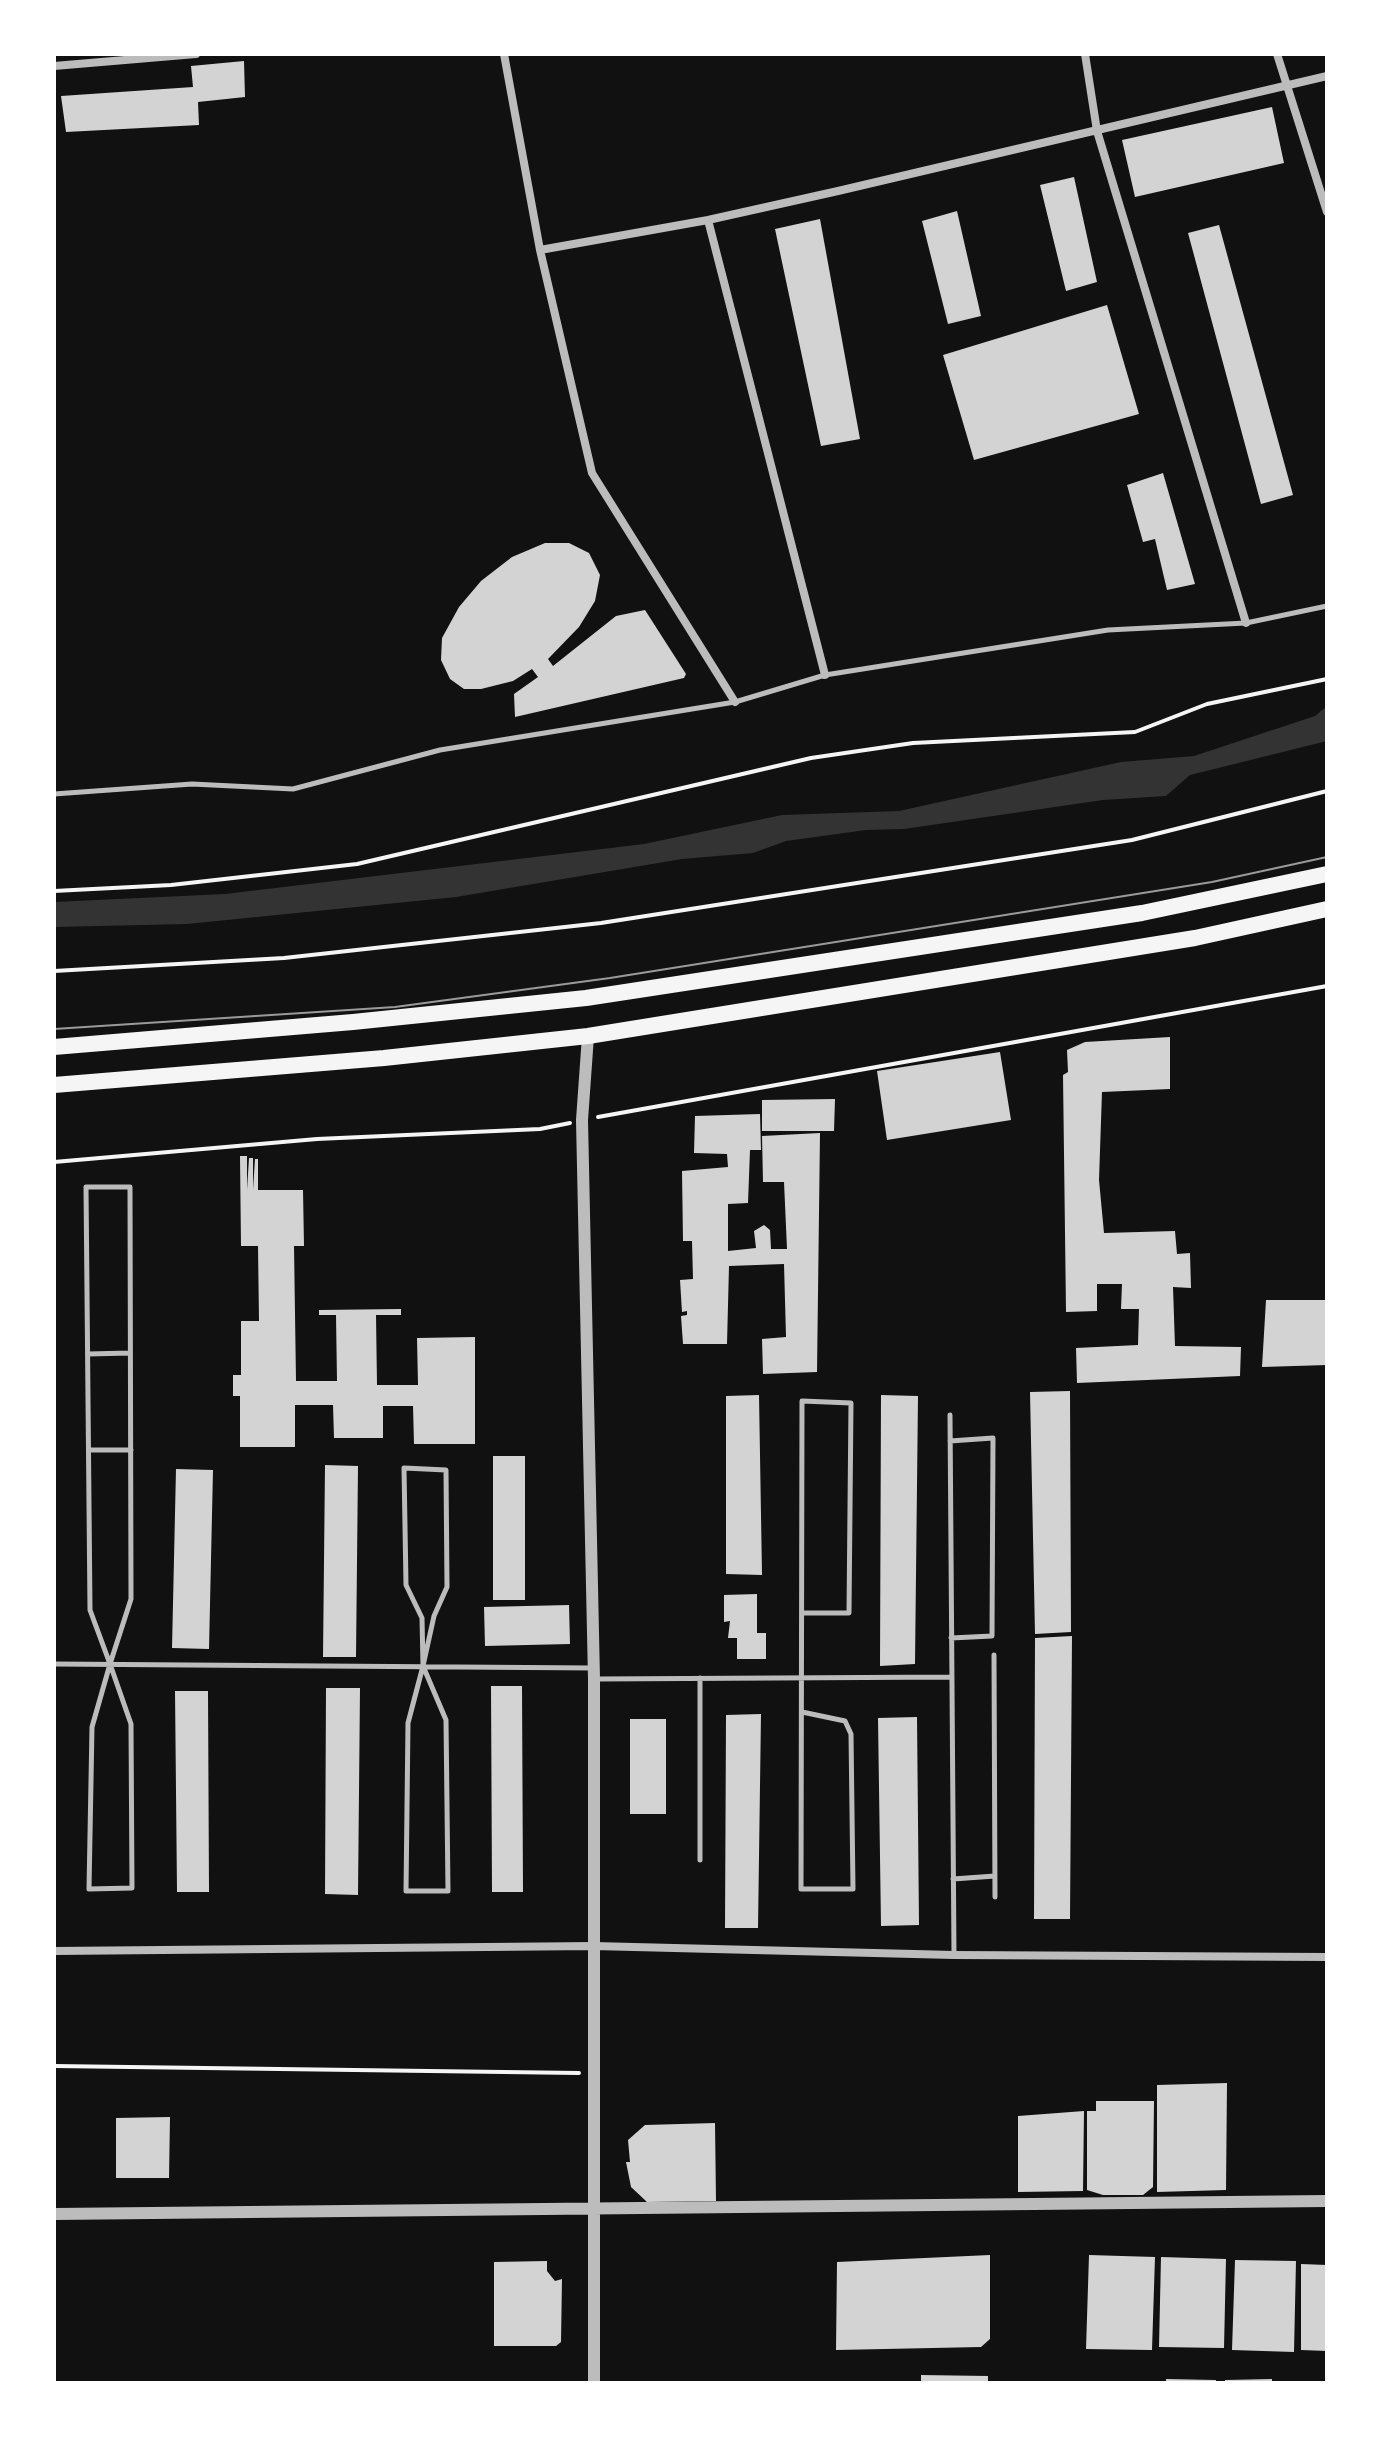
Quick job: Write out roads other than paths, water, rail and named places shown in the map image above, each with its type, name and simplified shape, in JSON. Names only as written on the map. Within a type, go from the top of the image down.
[{"type":"main road","points":[[54,1047],[353,1022],[586,998],[1142,913],[1327,874]]},
{"type":"main road","points":[[54,1085],[384,1058],[588,1036],[1195,938],[1327,909]]},
{"type":"street","points":[[54,66],[196,54]]},
{"type":"street","points":[[504,54],[540,250],[592,473],[735,702]]},
{"type":"street","points":[[1085,54],[1097,131],[1246,623]]},
{"type":"street","points":[[1277,54],[1327,212]]},
{"type":"street","points":[[540,250],[708,220],[1289,88],[1327,76]]},
{"type":"street","points":[[708,220],[825,675]]},
{"type":"street","points":[[588,1036],[582,1120],[594,1673],[594,2383]]},
{"type":"street","points":[[54,1951],[594,1946],[954,1955],[1327,1957]]},
{"type":"street","points":[[54,2214],[1327,2201]]},
{"type":"lane","points":[[54,794],[192,784],[293,789],[440,750],[735,702],[825,675],[1108,630],[1246,623],[1327,606]]},
{"type":"lane","points":[[130,1353],[130,1187],[86,1187],[90,1610],[110,1664],[131,1724],[132,1888],[89,1889],[92,1727],[110,1664],[131,1599],[130,1353]]},
{"type":"lane","points":[[88,1354],[130,1353]]},
{"type":"lane","points":[[802,1613],[849,1613],[851,1403],[802,1401],[801,1889],[853,1889],[851,1734],[845,1721],[802,1712]]},
{"type":"lane","points":[[950,1415],[954,1955]]},
{"type":"lane","points":[[950,1441],[993,1438],[992,1636],[951,1638]]},
{"type":"lane","points":[[89,1450],[131,1450]]},
{"type":"lane","points":[[423,1666],[408,1723],[406,1891],[448,1891],[446,1720],[423,1666],[422,1618],[406,1585],[404,1468],[446,1470],[447,1587],[434,1616],[423,1666]]},
{"type":"lane","points":[[994,1655],[995,1897]]},
{"type":"lane","points":[[54,1664],[423,1666],[700,1678],[952,1677]]},
{"type":"lane","points":[[700,1678],[700,1860]]},
{"type":"lane","points":[[953,1879],[995,1876]]},
{"type":"tram line","points":[[54,1029],[395,1007],[610,978],[1212,882],[1327,857]]}]
